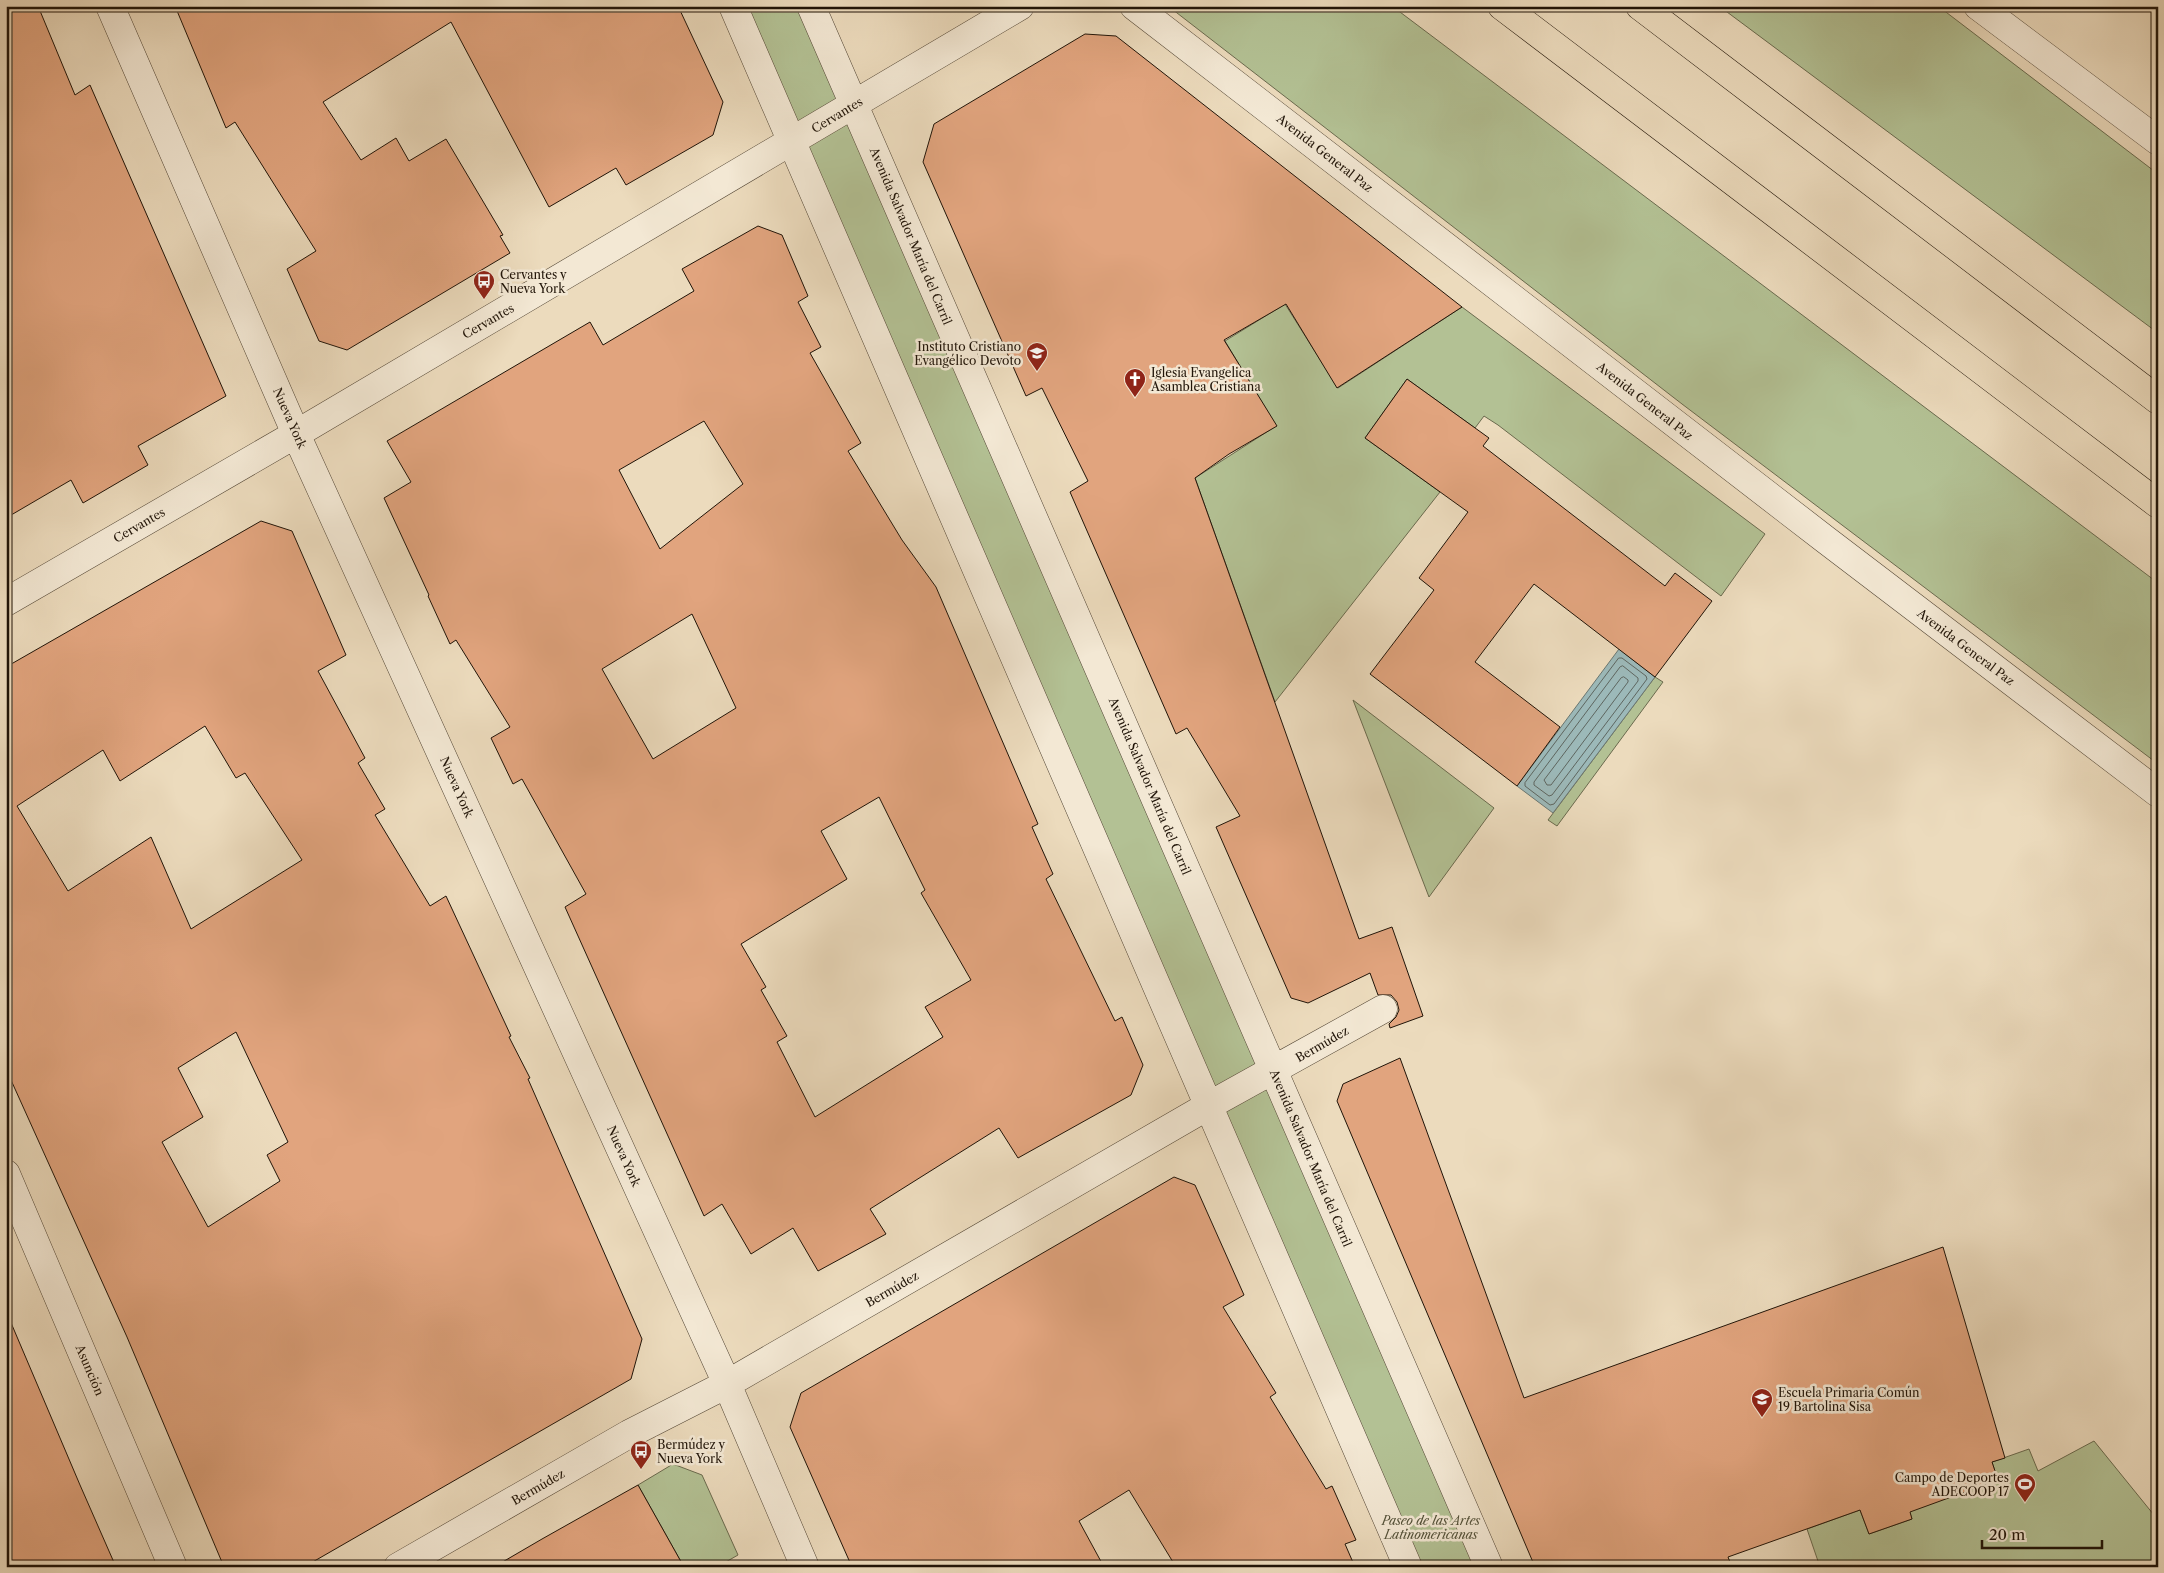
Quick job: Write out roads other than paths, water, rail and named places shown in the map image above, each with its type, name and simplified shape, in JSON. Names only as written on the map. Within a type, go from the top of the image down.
[{"type":"highway","points":[[1502,6],[2158,504]]},
{"type":"highway","points":[[1640,6],[2158,400]]},
{"type":"highway","points":[[2104,359],[2158,390]]},
{"type":"street","name":"Nueva York","points":[[110,6],[296,434],[728,1384],[805,1567]]},
{"type":"street","points":[[733,6],[1408,1567]]},
{"type":"street","name":"Avenida Salvador María del Carril","points":[[810,6],[1489,1567]]},
{"type":"street","name":"Cervantes","points":[[6,602],[296,434],[1020,6]]},
{"type":"street","name":"Avenida General Paz","points":[[1134,6],[1826,540],[2158,793]]},
{"type":"street","points":[[1978,6],[2158,141]]},
{"type":"street","name":"Bermúdez","points":[[398,1567],[629,1434],[728,1384],[1208,1106],[1384,1009]]},
{"type":"street","name":"Asunción","points":[[6,1174],[174,1567]]},
{"type":"water","points":[[1619,649],[1655,677],[1553,813],[1517,786]]},
{"type":"place","name":"Cervantes y Nueva York","points":[[484,300]]},
{"type":"place","name":"Instituto Cristiano Evangélico Devoto","points":[[1037,372]]},
{"type":"place","name":"Iglesia Evangelica Asamblea Cristiana","points":[[1135,398]]},
{"type":"place","name":"Escuela Primaria Común 19 Bartolina Sisa","points":[[1762,1418]]},
{"type":"place","name":"Bermúdez y Nueva York","points":[[641,1470]]},
{"type":"place","name":"Campo de Deportes ADECOOP 17","points":[[2025,1503]]},
{"type":"park label","name":"Paseo de las Artes Latinomericanas","points":[[1431,1527]]}]
